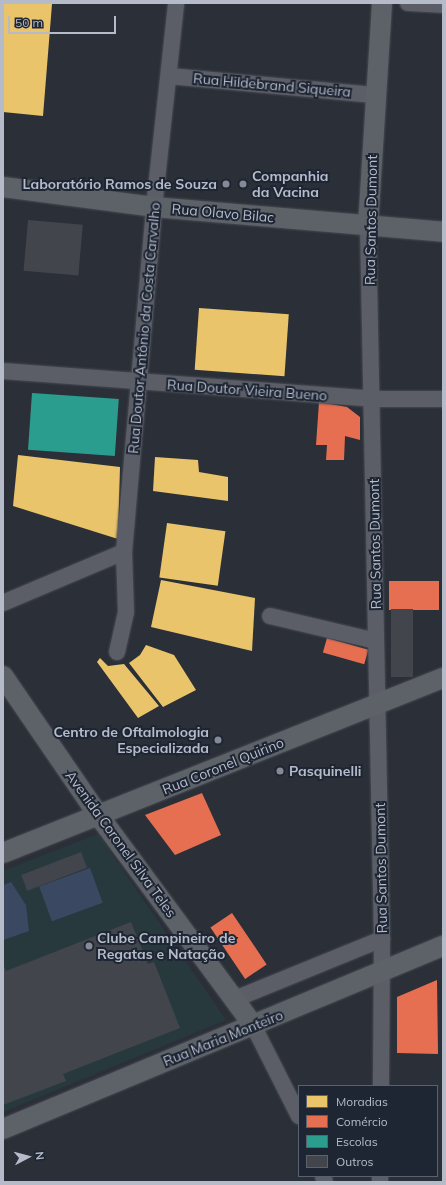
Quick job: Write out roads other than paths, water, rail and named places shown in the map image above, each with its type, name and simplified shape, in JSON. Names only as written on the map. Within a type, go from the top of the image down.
[{"type":"main road","name":"Rua Santos Dumont","points":[[368,226],[374,94],[382,3]]},
{"type":"main road","name":"Rua Olavo Bilac","points":[[3,187],[154,207],[443,232]]},
{"type":"main road","name":"Avenida Coronel Silva Teles","points":[[3,676],[99,816],[253,1025]]},
{"type":"main road","name":"Rua Coronel Quirino","points":[[3,853],[377,706],[443,678]]},
{"type":"main road","name":"Rua Maria Monteiro","points":[[3,1129],[443,946]]},
{"type":"street","name":"Rua Doutor Antônio da Costa Carvalho","points":[[117,652],[126,612],[124,552],[141,382],[154,207],[176,3]]},
{"type":"street","points":[[408,3],[443,5]]},
{"type":"street","name":"Rua Hildebrand Siqueira","points":[[169,76],[374,94]]},
{"type":"street","name":"Rua Santos Dumont","points":[[368,226],[373,399],[377,706],[383,972],[381,1085]]},
{"type":"street","name":"Rua Doutor Vieira Bueno","points":[[3,371],[373,399],[443,399]]},
{"type":"street","points":[[3,603],[124,552]]},
{"type":"street","points":[[270,616],[376,641]]},
{"type":"street","points":[[235,999],[382,939]]},
{"type":"street","name":"Avenida Coronel Silva Teles","points":[[253,1025],[298,1114]]},
{"type":"water","points":[[90,868],[103,903],[52,921],[39,886]]},
{"type":"water","points":[[11,882],[26,905],[29,931],[3,940],[3,885]]},
{"type":"place","name":"Laboratório Ramos de Souza","points":[[226,184]]},
{"type":"place","name":"Companhia da Vacina","points":[[243,184]]},
{"type":"place","name":"Centro de Oftalmologia Especializada","points":[[218,740]]},
{"type":"place","name":"Pasquinelli","points":[[280,771]]},
{"type":"place","name":"Clube Campineiro de Regatas e Natação","points":[[89,946]]}]
